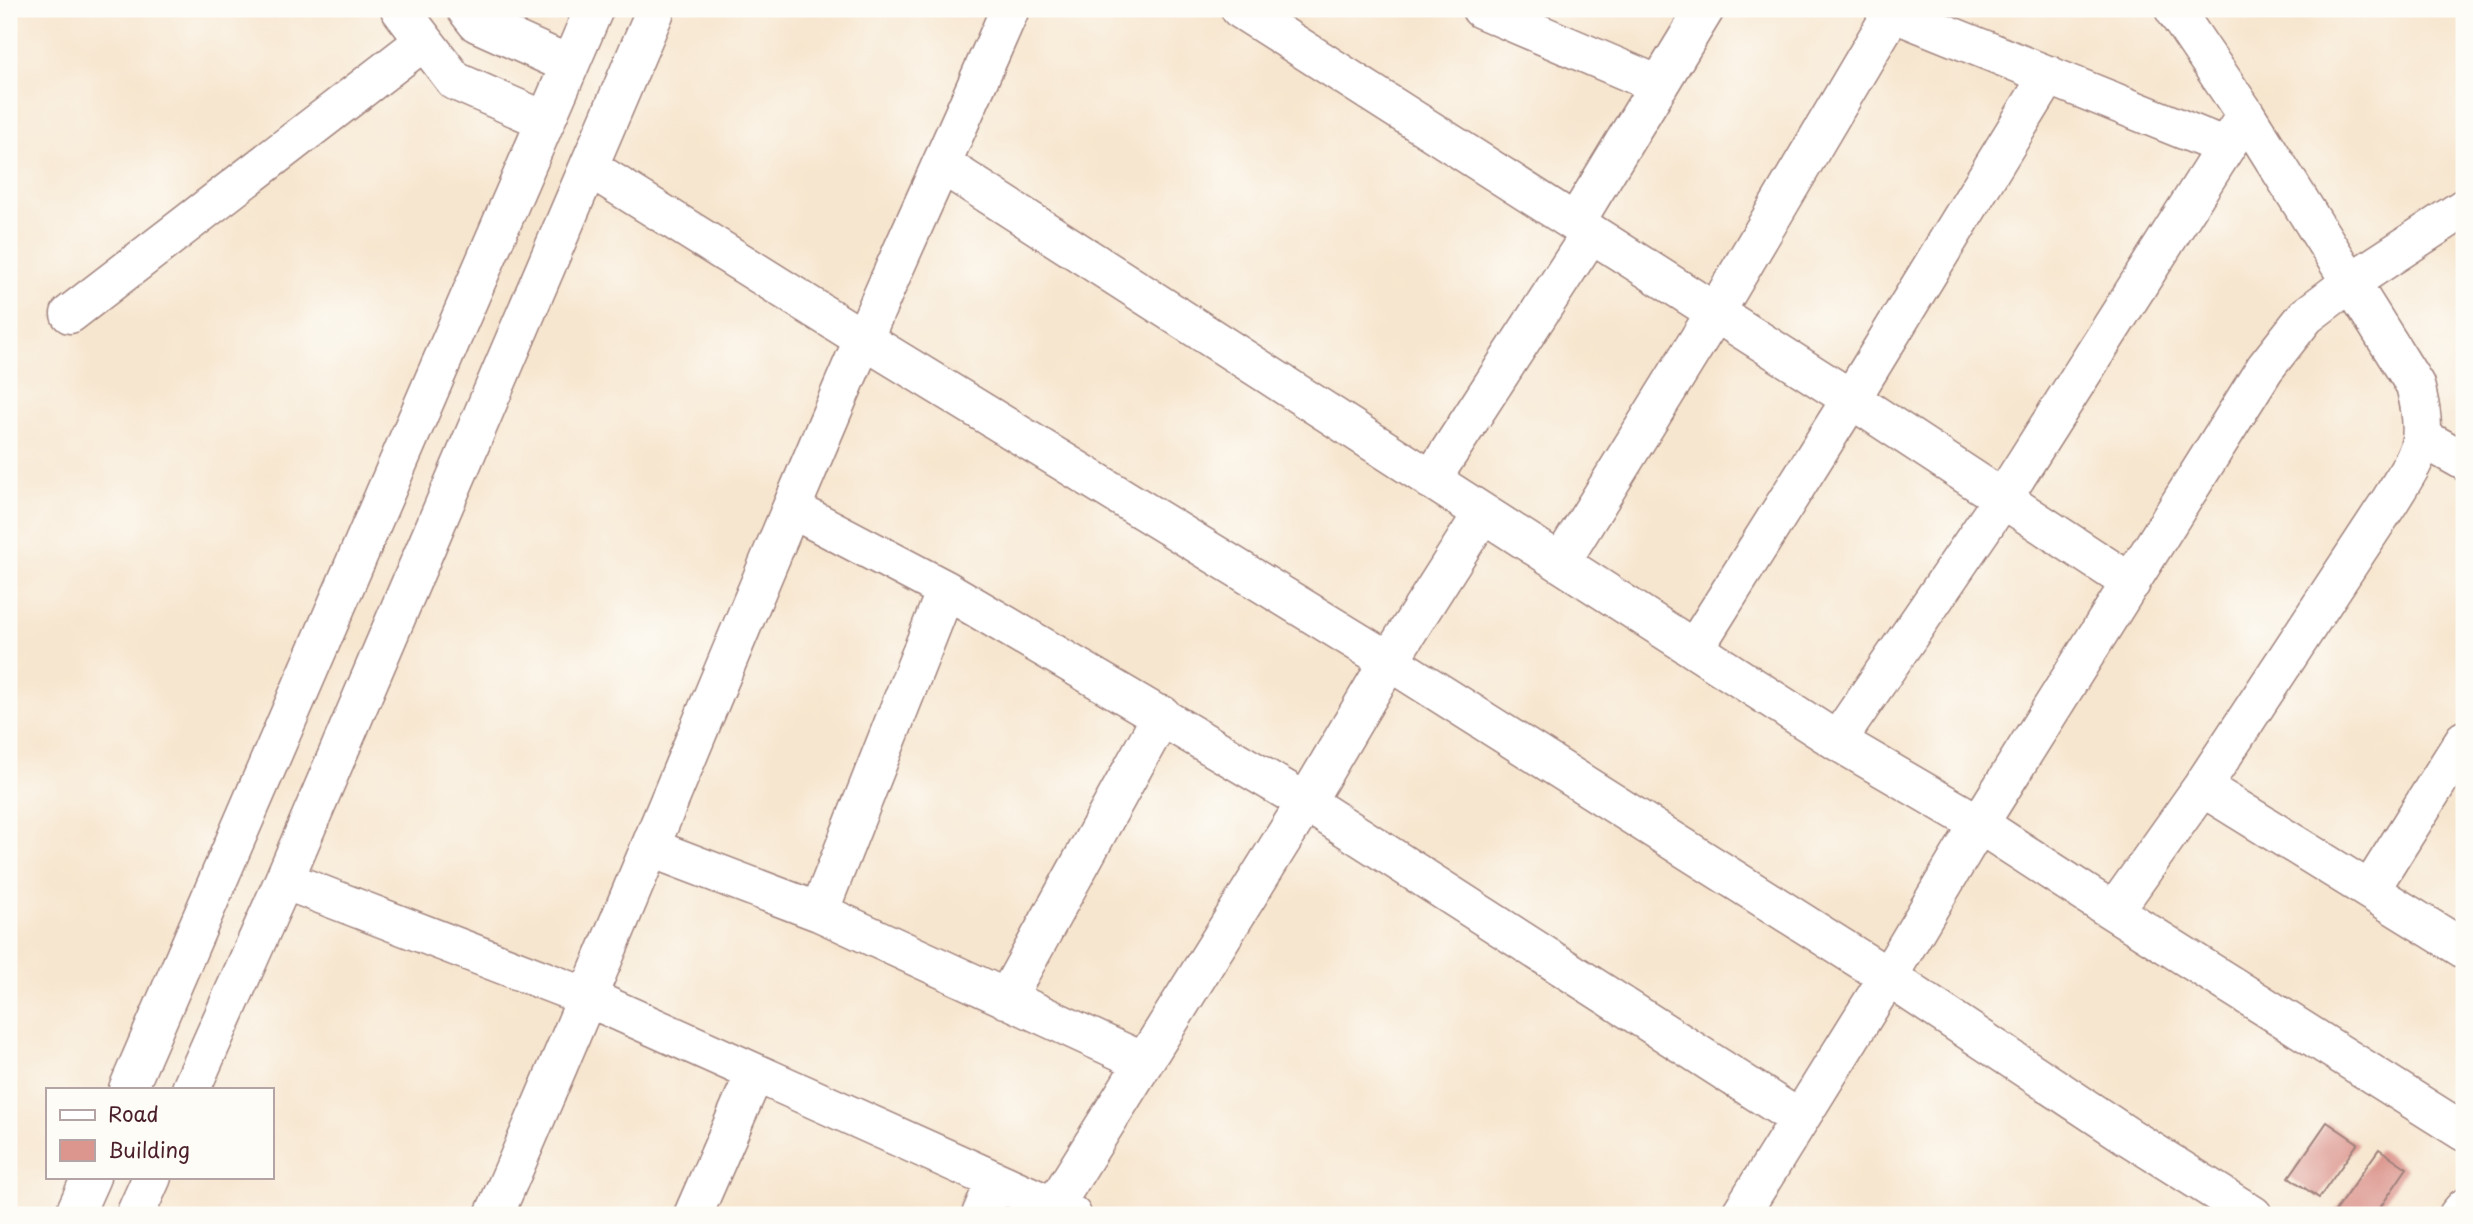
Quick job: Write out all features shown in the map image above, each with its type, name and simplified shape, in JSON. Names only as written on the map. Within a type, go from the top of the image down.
[{"type":"street","points":[[400,9],[454,81],[546,121]]},
{"type":"street","points":[[466,9],[477,23],[569,65]]},
{"type":"street","points":[[128,1088],[594,9]]},
{"type":"street","points":[[191,1088],[284,880],[656,9]]},
{"type":"street","points":[[494,1215],[589,998],[863,339],[943,165],[1010,9]]},
{"type":"street","points":[[1240,9],[1851,399],[2131,583]]},
{"type":"street","points":[[1481,9],[1659,85]]},
{"type":"street","points":[[1431,480],[1583,228],[1659,85],[1705,9]]},
{"type":"street","points":[[2114,911],[2202,787],[2390,500],[2414,461],[2423,438],[2422,413],[2415,385],[2246,115],[2174,9]]},
{"type":"street","points":[[1560,562],[1715,313],[1888,11],[2226,146]]},
{"type":"street","points":[[70,314],[424,41]]},
{"type":"street","points":[[1694,649],[2049,75]]},
{"type":"street","points":[[1837,741],[2003,498],[2246,115]]},
{"type":"street","points":[[943,165],[1837,741],[1979,824],[2464,1132]]},
{"type":"street","points":[[590,168],[863,339],[1389,661],[1888,977],[2126,1135],[2253,1215]]},
{"type":"street","points":[[1740,1215],[1888,977],[1979,824],[2265,368],[2306,316],[2351,282],[2464,208]]},
{"type":"street","points":[[2423,438],[2464,461]]},
{"type":"street","points":[[792,509],[946,590],[1306,802],[1799,1119]]},
{"type":"street","points":[[284,880],[589,998],[755,1073],[988,1198],[1063,1211],[1144,1062],[1306,802],[1389,661],[1483,513]]},
{"type":"street","points":[[818,912],[946,590]]},
{"type":"street","points":[[1006,999],[1162,715]]},
{"type":"street","points":[[2370,890],[2464,740]]},
{"type":"street","points":[[2202,787],[2464,949]]},
{"type":"street","points":[[651,848],[818,912],[1144,1062]]},
{"type":"street","points":[[693,1215],[755,1073]]},
{"type":"street","points":[[74,1215],[91,1178]]},
{"type":"street","points":[[135,1215],[152,1178]]},
{"type":"street","points":[[2458,1215],[2464,1208]]},
{"type":"building","points":[[2327,1122],[2358,1143],[2319,1198],[2289,1177]]},
{"type":"building","points":[[2379,1149],[2407,1168],[2375,1215],[2341,1215],[2335,1211]]}]
